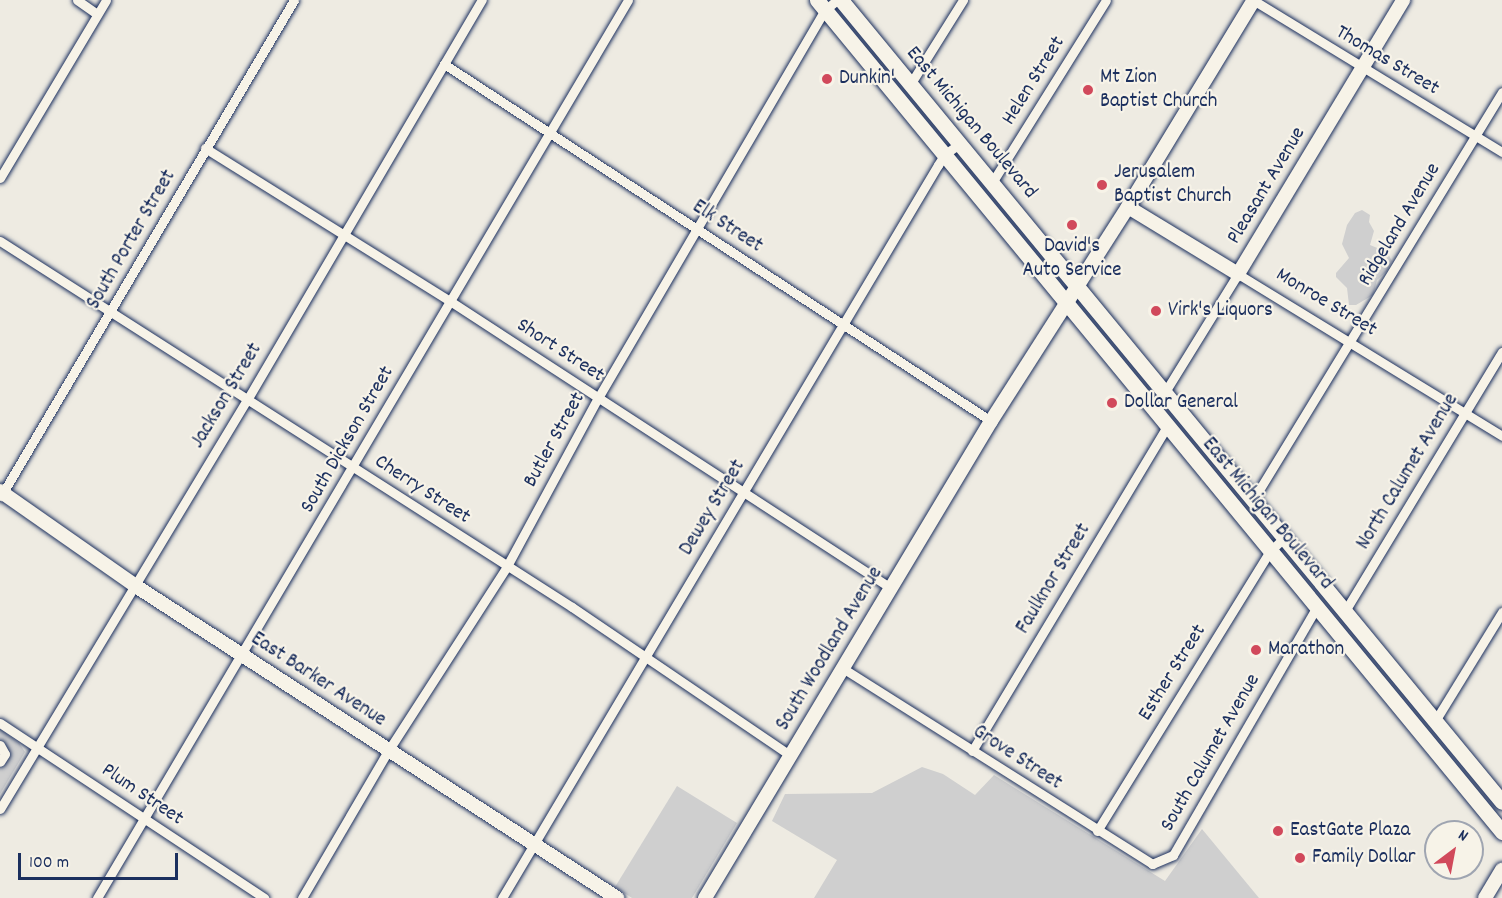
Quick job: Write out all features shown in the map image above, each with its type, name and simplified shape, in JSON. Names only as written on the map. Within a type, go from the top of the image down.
[{"type":"main road","name":"East Michigan Boulevard","points":[[830,2],[911,84],[993,181],[1502,802]]},
{"type":"main road","name":"East Michigan Boulevard","points":[[830,2],[945,154],[1502,832]]},
{"type":"street","points":[[77,0],[97,14]]},
{"type":"street","points":[[0,178],[106,0]]},
{"type":"street","name":"South Porter Street","points":[[1,494],[111,314],[205,148],[294,0]]},
{"type":"street","name":"Jackson Street","points":[[0,809],[246,400],[482,0]]},
{"type":"street","name":"South Dickson Street","points":[[97,898],[628,0]]},
{"type":"street","points":[[911,84],[963,0]]},
{"type":"street","name":"Helen Street","points":[[993,181],[1106,0]]},
{"type":"street","name":"Thomas Street","points":[[1254,0],[1502,152]]},
{"type":"street","name":"South Woodland Avenue","points":[[705,898],[991,421],[1128,207],[1254,0]]},
{"type":"street","name":"Pleasant Avenue","points":[[1165,392],[1403,0]]},
{"type":"street","name":"Butler Street","points":[[303,898],[388,751],[507,566],[598,398],[830,2]]},
{"type":"street","name":"Elk Street","points":[[444,64],[991,421]]},
{"type":"street","name":"Ridgeland Avenue","points":[[1253,500],[1351,343],[1502,92]]},
{"type":"street","name":"Dewey Street","points":[[502,898],[945,154],[961,143]]},
{"type":"street","name":"Short Street","points":[[205,148],[450,302],[891,588]]},
{"type":"street","name":"Monroe Street","points":[[1128,207],[1502,436]]},
{"type":"street","name":"Cherry Street","points":[[0,242],[507,566],[790,755]]},
{"type":"street","name":"North Calumet Avenue","points":[[1345,611],[1502,352]]},
{"type":"street","name":"Faulknor Street","points":[[972,751],[1167,426]]},
{"type":"street","name":"East Barker Avenue","points":[[1,494],[134,585],[617,898]]},
{"type":"street","name":"Esther Street","points":[[1097,831],[1270,551],[1284,538]]},
{"type":"street","name":"South Calumet Avenue","points":[[1173,855],[1317,607]]},
{"type":"street","points":[[1435,721],[1502,612]]},
{"type":"street","name":"Grove Street","points":[[844,669],[1152,864],[1173,855]]},
{"type":"street","name":"Plum Street","points":[[0,723],[264,898]]},
{"type":"street","points":[[0,745],[5,754],[0,762]]},
{"type":"street","points":[[1485,898],[1502,870]]},
{"type":"shaded area","points":[[1362,210],[1370,215],[1369,222],[1374,231],[1370,245],[1387,252],[1392,261],[1387,271],[1377,280],[1373,295],[1356,305],[1349,305],[1347,288],[1336,277],[1336,273],[1349,258],[1342,244],[1347,225],[1355,213]]},
{"type":"shaded area","points":[[0,729],[19,743],[25,752],[0,794]]},
{"type":"shaded area","points":[[922,767],[943,774],[975,795],[994,775],[1165,881],[1202,829],[1259,898],[814,898],[837,860],[772,821],[785,794],[872,793]]},
{"type":"shaded area","points":[[677,786],[737,823],[692,898],[632,898],[615,887]]},
{"type":"place","name":"Dunkin'","points":[[827,79]]},
{"type":"place","name":"Mt Zion Baptist Church","points":[[1088,90]]},
{"type":"place","name":"Jerusalem Baptist Church","points":[[1102,185]]},
{"type":"place","name":"David's Auto Service","points":[[1072,225]]},
{"type":"place","name":"Virk's Liquors","points":[[1156,311]]},
{"type":"place","name":"Dollar General","points":[[1112,403]]},
{"type":"place","name":"Marathon","points":[[1256,650]]},
{"type":"place","name":"EastGate Plaza","points":[[1278,831]]},
{"type":"place","name":"Family Dollar","points":[[1300,858]]}]
